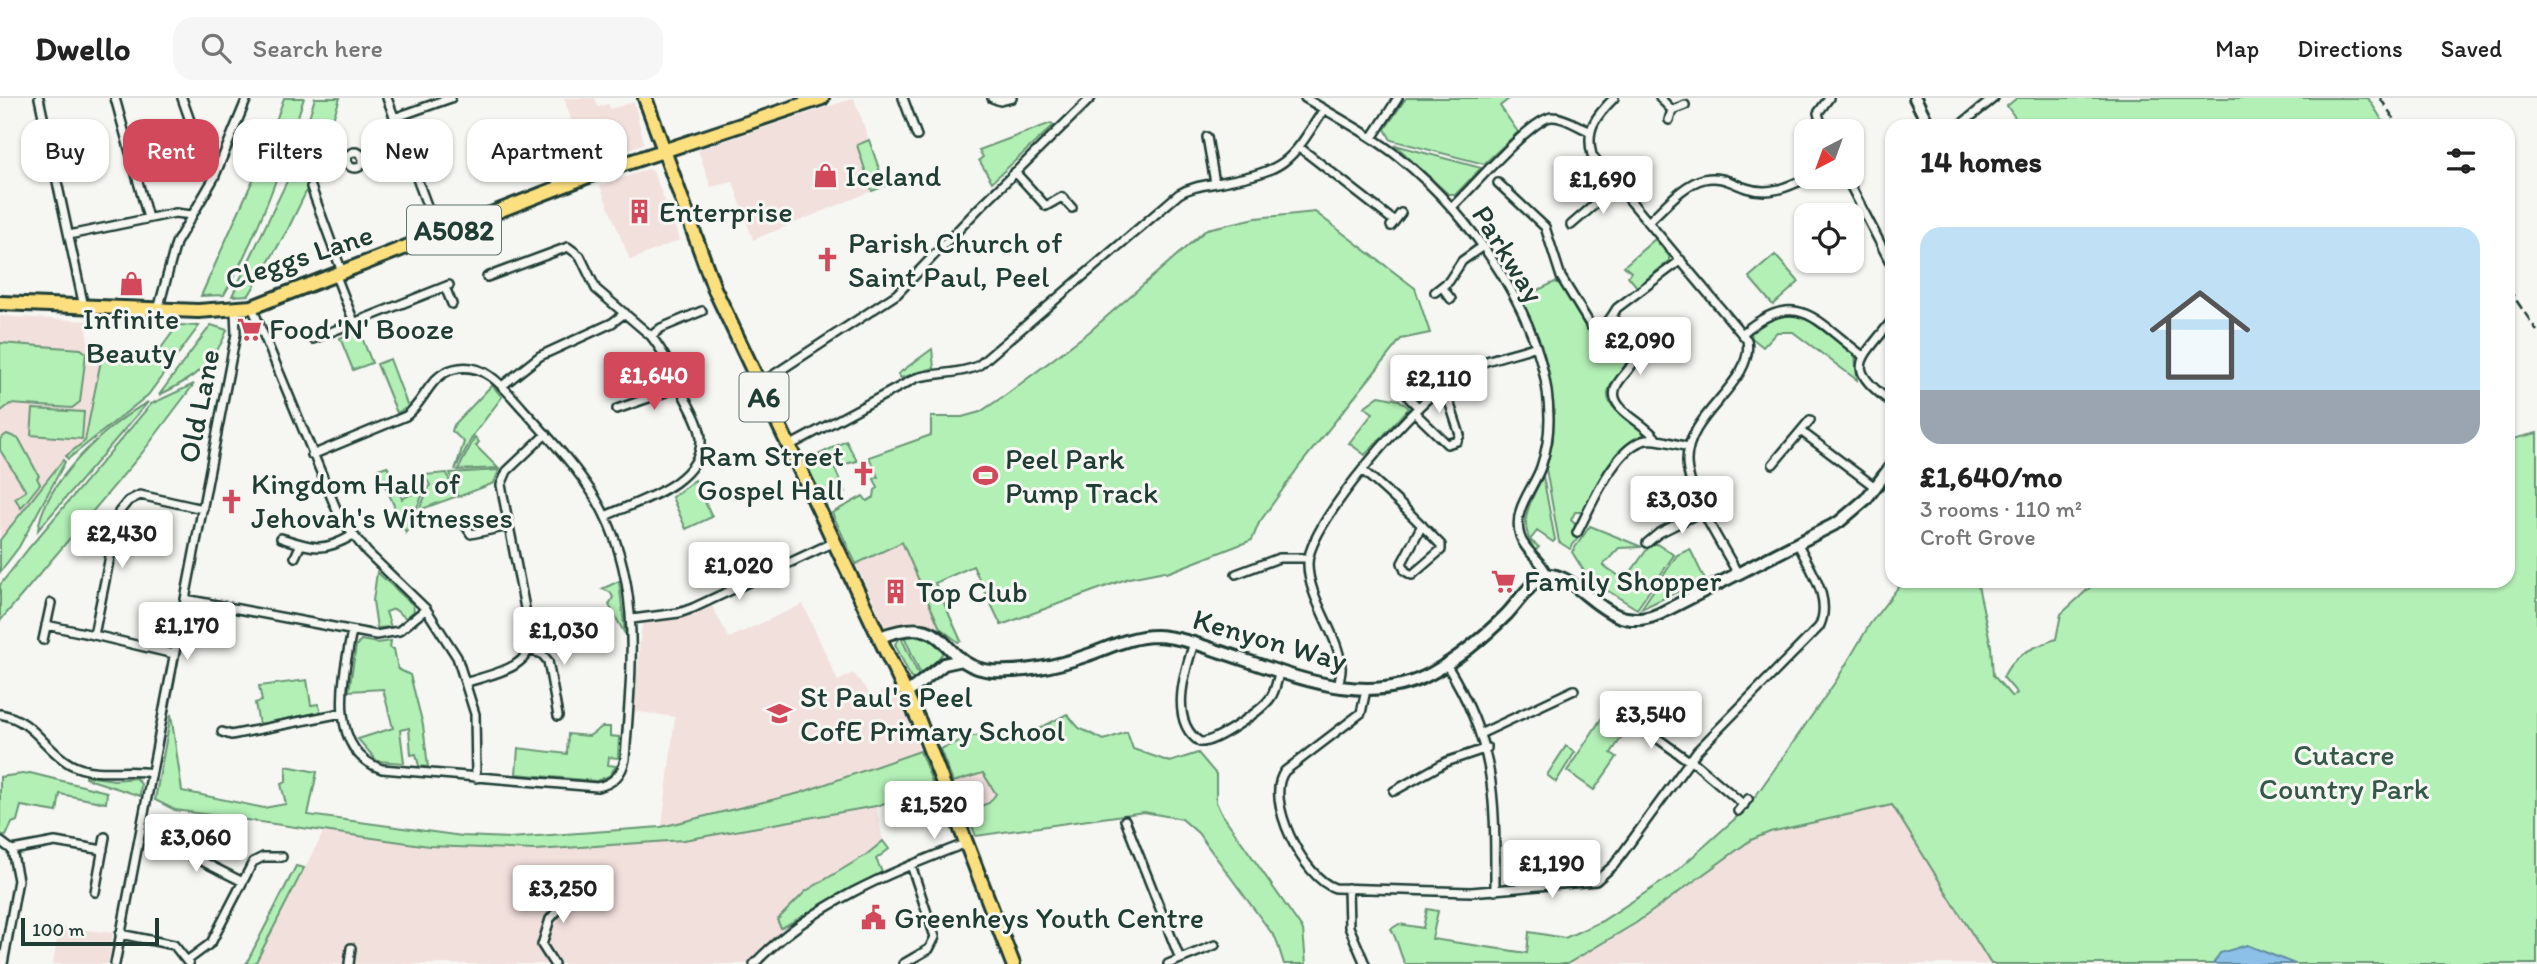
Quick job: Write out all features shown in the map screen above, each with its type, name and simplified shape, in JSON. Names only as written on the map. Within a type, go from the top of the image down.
[{"type":"main road","name":"A6","points":[[645,98],[714,288],[906,694],[933,756],[1013,964]]},
{"type":"main road","name":"A5082","points":[[663,150],[822,98]]},
{"type":"main road","name":"Cleggs Lane","points":[[0,303],[183,311],[252,307],[663,150]]},
{"type":"street","points":[[38,98],[84,307]]},
{"type":"street","points":[[115,98],[148,218]]},
{"type":"street","points":[[182,98],[189,119]]},
{"type":"street","points":[[219,166],[247,98]]},
{"type":"street","points":[[387,98],[394,118],[451,98]]},
{"type":"street","points":[[903,98],[917,136]]},
{"type":"street","points":[[992,98],[1000,101],[1012,98]]},
{"type":"street","points":[[758,385],[897,294],[1091,98]]},
{"type":"street","name":"Parkway","points":[[1305,98],[1372,138],[1415,170],[1483,246],[1515,300],[1534,346],[1546,397],[1548,435],[1540,469],[1521,506],[1518,524],[1522,542],[1547,574]]},
{"type":"street","points":[[1372,138],[1398,98]]},
{"type":"street","points":[[1614,98],[1597,116],[1589,131],[1592,155],[1743,333],[1748,346],[1746,363],[1703,419],[1688,447],[1689,474],[1738,574]]},
{"type":"street","points":[[1660,98],[1672,110]]},
{"type":"street","points":[[1820,119],[1818,113],[1829,98]]},
{"type":"street","points":[[1915,98],[1926,119]]},
{"type":"street","points":[[1968,119],[1994,98]]},
{"type":"street","points":[[1669,120],[1672,110],[1685,104]]},
{"type":"street","points":[[788,447],[916,378],[953,374],[978,366],[1179,194],[1275,170],[1299,147],[1324,109]]},
{"type":"street","points":[[1451,208],[1504,153],[1545,119],[1558,118],[1589,131]]},
{"type":"street","points":[[1206,136],[1215,183]]},
{"type":"street","points":[[1299,147],[1392,223],[1401,213]]},
{"type":"street","points":[[1015,172],[1043,204],[1049,206],[1062,197],[1072,208]]},
{"type":"street","points":[[1648,222],[1690,185],[1704,179],[1719,178],[1763,192],[1794,184]]},
{"type":"street","points":[[158,310],[171,258],[212,182]]},
{"type":"street","points":[[418,182],[438,236]]},
{"type":"street","points":[[558,182],[560,188]]},
{"type":"street","points":[[1497,183],[1545,227],[1556,267],[1587,323],[1596,328],[1614,318],[1617,308],[1681,260]]},
{"type":"street","points":[[1571,225],[1616,186]]},
{"type":"street","points":[[311,187],[355,322]]},
{"type":"street","points":[[1852,189],[1885,252]]},
{"type":"street","points":[[1503,200],[1509,192]]},
{"type":"street","points":[[69,235],[175,213],[192,215]]},
{"type":"street","points":[[1581,216],[1587,223]]},
{"type":"street","points":[[1435,292],[1443,287],[1462,261],[1483,246]]},
{"type":"street","points":[[487,277],[498,278],[568,247],[580,256],[596,289],[651,336],[666,356],[699,430],[700,446],[695,462],[676,482],[606,516]]},
{"type":"street","points":[[313,339],[447,286],[452,304]]},
{"type":"street","points":[[1443,287],[1451,299]]},
{"type":"street","points":[[252,307],[334,507],[352,535],[426,609],[449,643],[468,682],[475,714],[475,778]]},
{"type":"street","points":[[1743,333],[1772,312],[1794,309],[1807,314],[1863,356]]},
{"type":"street","name":"Old Lane","points":[[115,964],[236,334],[230,310]]},
{"type":"street","points":[[651,336],[690,312],[702,311]]},
{"type":"street","points":[[502,386],[540,356],[612,323],[625,313]]},
{"type":"street","points":[[1614,318],[1632,345],[1635,355],[1631,366],[1616,387],[1614,396],[1620,406],[1657,440]]},
{"type":"street","points":[[1885,329],[1863,356],[1861,371],[1865,382],[1885,398]]},
{"type":"street","points":[[1338,687],[1341,664],[1309,580],[1308,558],[1314,540],[1362,470],[1442,384],[1471,367],[1534,346]]},
{"type":"street","points":[[312,455],[406,416],[418,406],[433,381],[453,369],[477,369],[502,386],[575,468],[606,516],[618,551],[632,619],[625,759],[617,776],[597,788],[376,767],[367,762],[351,740],[342,713],[343,681],[352,631]]},
{"type":"street","points":[[1434,379],[1442,384],[1460,435],[1457,441],[1447,444],[1416,410],[1408,395],[1417,385],[1434,379]]},
{"type":"street","points":[[620,406],[680,387]]},
{"type":"street","points":[[1773,464],[1810,420]]},
{"type":"street","points":[[1802,432],[1875,487]]},
{"type":"street","points":[[468,682],[514,666],[529,650],[531,639],[501,491],[504,475],[546,435]]},
{"type":"street","points":[[1577,533],[1580,519],[1621,454],[1635,443],[1657,440],[1688,447]]},
{"type":"street","points":[[1362,470],[1422,525],[1442,548],[1412,575],[1405,571],[1402,563],[1422,525]]},
{"type":"street","points":[[1547,574],[1559,578],[1611,613],[1637,620],[1659,614],[1798,544],[1849,515],[1885,474]]},
{"type":"street","points":[[94,635],[117,522],[124,506],[140,495],[202,509]]},
{"type":"street","points":[[1647,543],[1659,533],[1705,510]]},
{"type":"street","points":[[465,525],[471,534],[509,526]]},
{"type":"street","points":[[281,537],[325,548],[352,535]]},
{"type":"street","points":[[632,619],[679,613],[693,608],[834,542]]},
{"type":"street","points":[[295,557],[301,544]]},
{"type":"street","points":[[1366,690],[1362,713],[1282,775],[1277,791],[1312,875],[1329,886],[1348,888],[1495,891],[1596,881],[1614,865],[1690,760],[1821,622],[1824,598],[1798,544]]},
{"type":"street","points":[[1247,557],[1252,568]]},
{"type":"street","points":[[1236,574],[1279,558],[1308,558]]},
{"type":"street","name":"Kenyon Way","points":[[880,637],[899,630],[921,628],[934,635],[962,660],[982,669],[1006,671],[1066,662],[1143,637],[1170,637],[1338,687],[1366,690],[1409,682],[1447,664],[1501,619],[1540,577],[1547,574]]},
{"type":"street","points":[[185,599],[352,631],[391,633],[426,609]]},
{"type":"street","points":[[43,640],[51,603]]},
{"type":"street","points":[[46,625],[174,654]]},
{"type":"street","points":[[1194,643],[1181,685],[1181,701],[1192,735],[1200,742],[1212,741],[1266,703],[1274,691],[1280,670]]},
{"type":"street","points":[[529,650],[542,654],[548,660],[558,716]]},
{"type":"street","points":[[906,694],[944,664],[962,660]]},
{"type":"street","points":[[1447,664],[1487,748],[1494,795],[1495,891]]},
{"type":"street","points":[[1482,733],[1563,690],[1574,690]]},
{"type":"street","points":[[222,732],[231,735],[342,713]]},
{"type":"street","points":[[0,714],[27,724],[65,760],[76,766],[109,773],[130,770],[151,773]]},
{"type":"street","points":[[1629,718],[1633,726],[1690,760],[1743,805]]},
{"type":"street","points":[[1394,791],[1446,762],[1487,748]]},
{"type":"street","points":[[1125,820],[1180,959]]},
{"type":"street","points":[[159,851],[169,831]]},
{"type":"street","points":[[95,892],[105,837]]},
{"type":"street","points":[[0,841],[12,850],[18,880],[3,964]]},
{"type":"street","points":[[12,850],[55,842],[103,850]]},
{"type":"street","points":[[164,842],[241,881]]},
{"type":"street","points":[[754,964],[804,921],[911,865],[967,843]]},
{"type":"street","points":[[120,934],[168,943],[179,949],[189,962],[211,943],[241,881],[257,859],[282,857]]},
{"type":"street","points":[[903,964],[929,949],[935,937],[911,865]]},
{"type":"street","points":[[1348,888],[1349,927],[1365,964]]},
{"type":"street","points":[[554,964],[542,946],[545,929],[575,891]]},
{"type":"street","points":[[1168,964],[1215,945]]},
{"type":"street","points":[[349,964],[351,948]]},
{"type":"shaded area","points":[[564,98],[595,98],[598,107],[608,104],[610,109],[634,102],[644,143],[627,150],[627,119],[571,119]]},
{"type":"shaded area","points":[[854,98],[869,140],[857,145],[872,191],[753,240],[733,182],[711,187],[698,150]]},
{"type":"shaded area","points":[[648,169],[653,171],[680,240],[630,260],[600,186],[611,182],[627,182],[627,176]]},
{"type":"shaded area","points":[[0,316],[88,321],[87,340],[96,341],[96,359],[150,363],[85,441],[66,456],[0,540]]},
{"type":"shaded area","points":[[901,542],[940,628],[915,620],[886,629],[856,564]]},
{"type":"shaded area","name":"St Paul's Peel CofE Primary School","points":[[711,604],[729,638],[803,604],[838,681],[853,673],[872,696],[894,686],[920,751],[800,793],[662,827],[675,717],[633,711],[642,624],[676,618]]},
{"type":"shaded area","points":[[983,773],[996,794],[990,803],[966,811],[953,782]]},
{"type":"shaded area","points":[[1893,805],[1991,964],[1567,964],[1636,923],[1751,840],[1770,832]]},
{"type":"shaded area","points":[[876,806],[883,841],[781,928],[783,929],[747,964],[255,964],[324,831],[429,846],[536,850],[684,840]]},
{"type":"shaded area","points":[[59,927],[113,933],[108,964],[53,964]]},
{"type":"green space","points":[[284,98],[304,98],[297,119],[277,119]]},
{"type":"green space","points":[[315,98],[340,98],[333,119],[308,119]]},
{"type":"green space","points":[[1406,98],[1510,98],[1500,106],[1518,132],[1484,164],[1391,140],[1385,129]]},
{"type":"green space","points":[[2017,98],[2368,98],[2382,119],[2016,119],[2007,106]]},
{"type":"green space","points":[[1051,123],[1054,125],[992,182],[979,160],[983,157],[979,150]]},
{"type":"green space","points":[[869,140],[885,186],[872,191],[857,145]]},
{"type":"green space","points":[[1395,145],[1481,168],[1456,194],[1448,194]]},
{"type":"green space","points":[[252,182],[275,182],[237,272],[224,295],[201,296]]},
{"type":"green space","points":[[287,182],[306,182],[308,188],[288,229],[249,295],[232,296]]},
{"type":"green space","points":[[1315,212],[1415,288],[1430,333],[1401,339],[1300,465],[1259,523],[1252,540],[1167,573],[1165,571],[1129,578],[1001,625],[973,566],[935,583],[961,641],[958,642],[940,628],[902,542],[856,564],[832,513],[863,496],[867,501],[874,497],[878,488],[874,479],[878,477],[869,457],[931,435],[931,417],[962,417],[980,412],[1007,394],[1089,332],[1207,229],[1256,218]]},
{"type":"green space","points":[[1655,239],[1669,256],[1669,261],[1637,287],[1628,276],[1631,272],[1624,266]]},
{"type":"green space","points":[[1775,255],[1799,282],[1773,305],[1749,277]]},
{"type":"green space","points":[[1555,282],[1560,284],[1587,329],[1600,332],[1613,326],[1624,340],[1628,352],[1627,362],[1610,386],[1608,394],[1613,407],[1644,432],[1642,437],[1616,454],[1584,512],[1575,512],[1571,520],[1576,525],[1573,534],[1578,538],[1570,549],[1559,542],[1546,469],[1553,440],[1554,408],[1535,329],[1521,303],[1523,297]]},
{"type":"green space","points":[[1785,312],[1805,317],[1855,354],[1857,380],[1793,332],[1777,332],[1763,347],[1752,338],[1751,331],[1763,321]]},
{"type":"green space","points":[[178,325],[199,326],[148,395],[68,459],[66,456],[85,441],[101,360],[150,363]]},
{"type":"green space","points":[[211,325],[227,330],[209,362],[191,377],[159,395]]},
{"type":"green space","points":[[359,330],[372,363],[353,370],[340,338]]},
{"type":"green space","points":[[0,343],[81,349],[86,353],[80,402],[72,408],[10,404],[0,412]]},
{"type":"green space","points":[[932,349],[934,368],[901,378],[898,374]]},
{"type":"green space","points":[[390,359],[408,407],[397,413],[377,364]]},
{"type":"green space","points":[[194,384],[142,453],[0,621],[0,585],[29,548],[151,404]]},
{"type":"green space","points":[[492,385],[502,397],[474,434],[455,470],[464,442],[452,431],[454,425]]},
{"type":"green space","points":[[1379,396],[1399,400],[1409,408],[1365,455],[1349,443],[1373,413],[1364,407]]},
{"type":"green space","points":[[148,402],[38,530],[52,493],[80,456],[115,425]]},
{"type":"green space","points":[[33,409],[84,412],[82,439],[31,435]]},
{"type":"green space","name":"Cutacre Country Park","points":[[2537,433],[2537,964],[1991,964],[1892,805],[1770,832],[1751,840],[1636,923],[1567,964],[1405,964],[1391,929],[1399,924],[1423,928],[1427,909],[1438,911],[1432,939],[1527,953],[1529,932],[1565,938],[1602,921],[1671,876],[1737,817],[1755,797],[1836,681],[1870,624],[1898,588],[1979,588],[1991,646],[1993,675],[2012,697],[2017,693],[2003,677],[2008,669],[2025,652],[2056,639],[2061,614],[2089,588],[2515,588],[2515,438]]},
{"type":"green space","points":[[7,434],[19,439],[39,476],[37,478],[40,484],[21,508],[15,498],[26,491],[0,450],[0,439]]},
{"type":"green space","points":[[475,437],[479,442],[476,446],[498,468],[458,470]]},
{"type":"green space","points":[[846,441],[857,461],[834,467],[845,492],[825,501],[804,462]]},
{"type":"green space","points":[[63,460],[65,462],[19,547],[0,572],[0,540]]},
{"type":"green space","points":[[387,466],[402,499],[426,487],[406,533],[378,469]]},
{"type":"green space","points":[[499,470],[494,483],[458,497],[450,473]]},
{"type":"green space","points":[[447,473],[455,497],[419,510],[430,485],[424,475]]},
{"type":"green space","points":[[1543,476],[1555,540],[1553,542],[1537,531],[1530,540],[1539,547],[1535,551],[1530,541],[1526,522],[1530,504]]},
{"type":"green space","points":[[695,480],[712,517],[686,529],[672,497]]},
{"type":"green space","points":[[1590,526],[1642,547],[1619,548],[1603,565],[1625,580],[1648,548],[1655,543],[1674,555],[1637,609],[1589,579],[1572,552]]},
{"type":"green space","points":[[758,547],[767,566],[756,572],[746,553]]},
{"type":"green space","points":[[1690,549],[1706,582],[1698,582],[1641,609],[1677,555]]},
{"type":"green space","points":[[377,572],[413,605],[414,611],[406,618],[394,609],[386,612],[391,627],[377,628],[373,601]]},
{"type":"green space","points":[[619,581],[625,634],[609,605],[613,597],[610,592],[602,589]]},
{"type":"green space","points":[[913,633],[925,635],[944,652],[922,677],[904,636]]},
{"type":"green space","points":[[901,637],[920,678],[911,678],[895,644]]},
{"type":"green space","points":[[361,640],[377,643],[391,641],[390,648],[394,649],[398,669],[410,675],[423,725],[428,767],[419,766],[416,754],[411,755],[409,728],[400,730],[404,763],[377,761],[358,739],[393,728],[383,689],[349,691],[356,646]]},
{"type":"green space","points":[[307,680],[311,705],[318,704],[321,712],[259,724],[255,703],[262,701],[259,686]]},
{"type":"green space","points":[[1605,713],[1628,728],[1611,753],[1617,757],[1594,790],[1567,771]]},
{"type":"green space","points":[[171,714],[182,791],[264,808],[286,804],[281,784],[286,782],[286,766],[317,772],[308,815],[462,836],[510,838],[661,827],[800,793],[920,751],[934,787],[876,806],[684,840],[536,850],[429,846],[175,810],[155,800]]},
{"type":"green space","points":[[1067,714],[1079,728],[1104,740],[1127,732],[1133,749],[1170,762],[1198,753],[1216,774],[1216,802],[1220,811],[1303,930],[1306,964],[1284,964],[1276,939],[1198,833],[1182,819],[1144,812],[976,836],[966,811],[989,803],[996,794],[983,773],[953,782],[940,749],[972,736],[1031,733]]},
{"type":"green space","points":[[602,727],[610,727],[610,736],[619,737],[618,758],[609,757],[608,765],[616,766],[609,776],[596,781],[516,774],[518,748],[567,754],[568,734],[589,736]]},
{"type":"green space","points":[[1566,746],[1575,752],[1556,782],[1547,775]]},
{"type":"green space","points":[[30,773],[107,792],[106,803],[60,794],[57,812],[21,806],[17,821],[12,823],[6,836],[0,834],[0,777]]},
{"type":"green space","points":[[85,778],[115,780],[136,778],[141,784],[140,796]]},
{"type":"green space","points":[[883,841],[889,849],[876,859],[882,872],[781,928],[777,920],[806,891],[866,855]]},
{"type":"green space","points":[[296,866],[304,868],[255,964],[246,964]]},
{"type":"water","points":[[2247,945],[2295,964],[2213,964],[2220,953]]},
{"type":"railway","points":[[2380,98],[2394,119]]},
{"type":"railway","points":[[2515,298],[2537,331]]},
{"type":"place","name":"Iceland","points":[[825,176]]},
{"type":"place","name":"Enterprise","points":[[639,212]]},
{"type":"place","name":"Parish Church of Saint Paul, Peel","points":[[828,260]]},
{"type":"place","name":"Infinite Beauty","points":[[131,284]]},
{"type":"place","name":"Food 'N' Booze","points":[[249,329]]},
{"type":"place","name":"Ram Street Gospel Hall","points":[[864,473]]},
{"type":"place","name":"Peel Park Pump Track","points":[[985,476]]},
{"type":"place","name":"Kingdom Hall of Jehovah's Witnesses","points":[[231,501]]},
{"type":"place","name":"Family Shopper","points":[[1504,581]]},
{"type":"place","name":"Top Club","points":[[896,592]]},
{"type":"place","name":"St Paul's Peel CofE Primary School","points":[[780,714]]},
{"type":"place","name":"Greenheys Youth Centre","points":[[874,918]]}]
